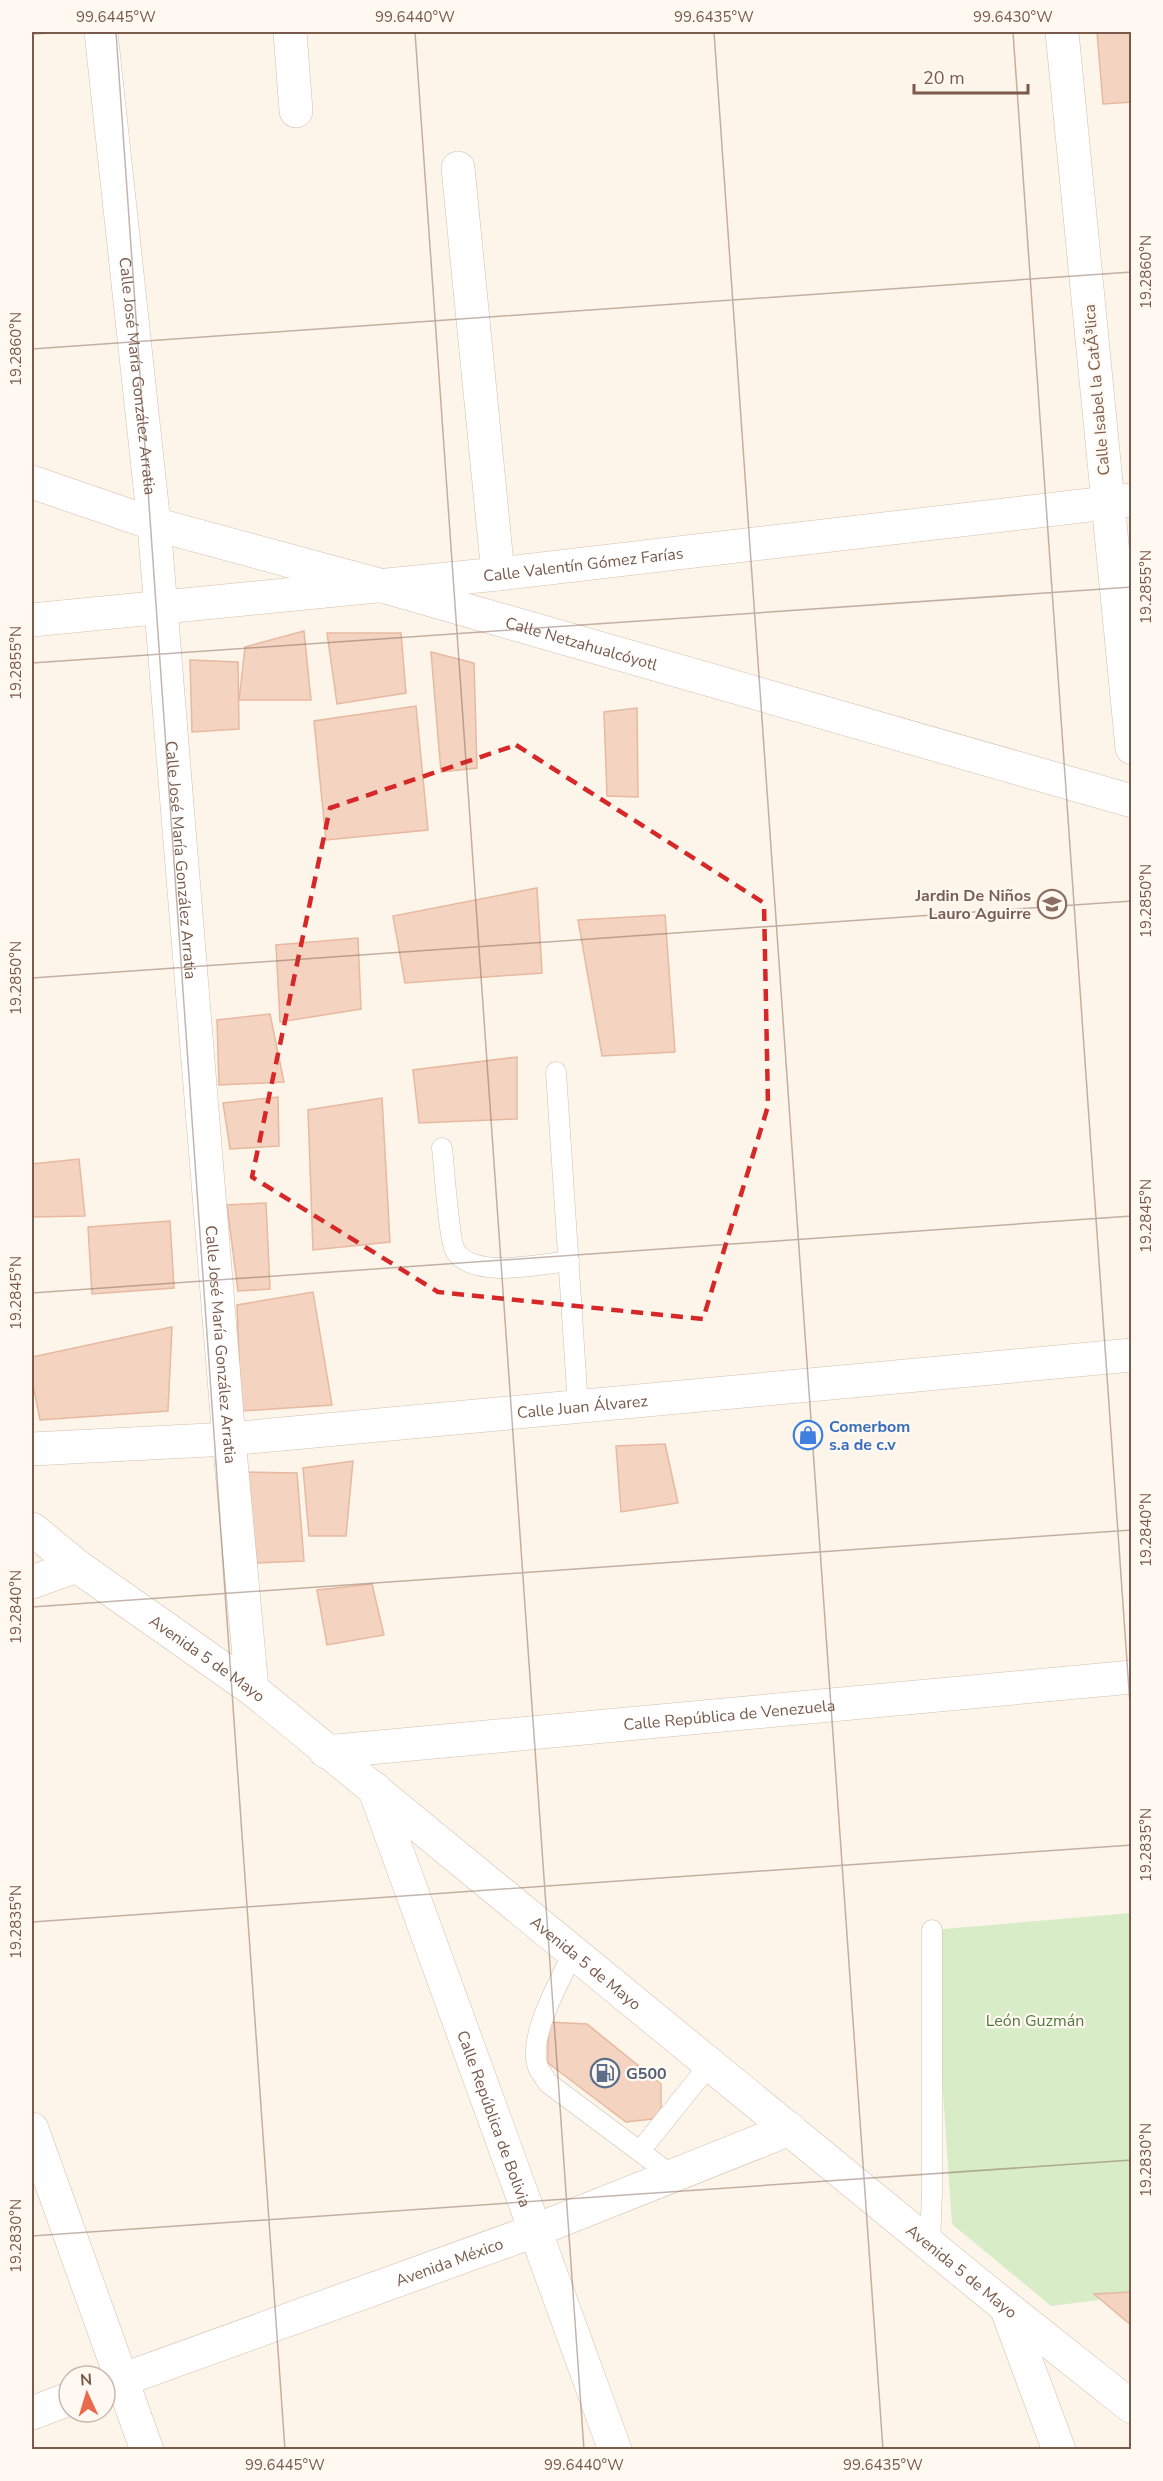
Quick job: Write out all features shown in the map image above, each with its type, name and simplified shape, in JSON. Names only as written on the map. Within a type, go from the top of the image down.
[{"type":"street","name":"Calle José María González Arratia","points":[[101,32],[154,524],[228,1439],[252,1689]]},
{"type":"street","points":[[290,32],[296,111]]},
{"type":"street","name":"Calle Isabel la CatÃ³lica","points":[[1062,32],[1119,501],[1131,748]]},
{"type":"street","points":[[458,168],[498,574]]},
{"type":"street","name":"Calle Netzahualcóyotl","points":[[32,482],[154,524],[379,585],[1131,801]]},
{"type":"street","name":"Calle Valentín Gómez Farías","points":[[32,620],[498,574],[1119,501]]},
{"type":"street","name":"Calle Juan Álvarez","points":[[32,1449],[228,1439],[1131,1355]]},
{"type":"street","name":"Avenida 5 de Mayo","points":[[32,1529],[77,1566],[252,1689],[326,1752],[374,1788],[930,2245],[1131,2407]]},
{"type":"street","points":[[32,1582],[77,1566]]},
{"type":"street","name":"Calle República de Venezuela","points":[[326,1752],[1131,1677]]},
{"type":"street","name":"Calle República de Bolivia","points":[[374,1788],[615,2450]]},
{"type":"street","points":[[32,2129],[107,2364]]},
{"type":"street","name":"Avenida México","points":[[117,2382],[534,2232],[790,2129]]},
{"type":"street","points":[[1006,2307],[1059,2450]]},
{"type":"street","points":[[117,2391],[147,2450]]},
{"type":"street","points":[[32,2413],[57,2404]]},
{"type":"lane","points":[[556,1072],[578,1406]]},
{"type":"lane","points":[[442,1148],[454,1249],[470,1264],[491,1268],[569,1261]]},
{"type":"lane","points":[[930,2245],[932,1930]]},
{"type":"lane","points":[[573,1953],[539,2031],[535,2050],[538,2067],[548,2083],[674,2177]]},
{"type":"lane","points":[[640,2151],[710,2064]]},
{"type":"highlighted area","points":[[516,745],[764,903],[768,1106],[703,1319],[438,1292],[252,1177],[330,808]]},
{"type":"green space","name":"León Guzmán","points":[[1131,1913],[1131,2296],[1051,2306],[952,2224],[932,1930]]},
{"type":"building","points":[[1097,32],[1132,32],[1132,102],[1103,104]]},
{"type":"building","points":[[304,631],[311,700],[239,700],[245,647]]},
{"type":"building","points":[[327,633],[401,633],[406,693],[337,704]]},
{"type":"building","points":[[431,652],[474,663],[477,768],[441,772]]},
{"type":"building","points":[[190,660],[238,662],[239,729],[192,732]]},
{"type":"building","points":[[416,706],[428,830],[326,840],[314,721]]},
{"type":"building","points":[[637,708],[638,797],[607,796],[604,712]]},
{"type":"building","points":[[537,888],[542,973],[405,983],[393,916]]},
{"type":"building","points":[[665,915],[675,1052],[602,1056],[578,920]]},
{"type":"building","points":[[358,938],[361,1009],[280,1022],[276,945]]},
{"type":"building","points":[[270,1014],[284,1082],[219,1085],[217,1020]]},
{"type":"building","points":[[517,1057],[517,1119],[419,1123],[413,1070]]},
{"type":"building","points":[[278,1097],[279,1146],[230,1149],[223,1103]]},
{"type":"building","points":[[382,1098],[390,1242],[313,1250],[308,1110]]},
{"type":"building","points":[[79,1159],[85,1216],[32,1217],[32,1164]]},
{"type":"building","points":[[266,1203],[270,1289],[238,1291],[227,1205]]},
{"type":"building","points":[[170,1221],[174,1288],[92,1294],[88,1227]]},
{"type":"building","points":[[313,1292],[332,1405],[241,1411],[237,1305]]},
{"type":"building","points":[[172,1327],[168,1411],[40,1420],[32,1380],[32,1357]]},
{"type":"building","points":[[665,1444],[678,1503],[621,1512],[616,1446]]},
{"type":"building","points":[[353,1461],[346,1536],[309,1536],[303,1468]]},
{"type":"building","points":[[244,1472],[297,1473],[304,1561],[257,1563]]},
{"type":"building","points":[[372,1584],[384,1635],[327,1645],[317,1590]]},
{"type":"building","name":"G500","points":[[548,2022],[587,2024],[661,2084],[661,2118],[626,2122],[548,2063]]},
{"type":"building","points":[[1132,2292],[1132,2326],[1094,2294]]},
{"type":"place","name":"Jardin De Niños Lauro Aguirre","points":[[1052,904]]},
{"type":"place","name":"Comerbom s.a de c.v","points":[[808,1435]]},
{"type":"place","name":"G500","points":[[605,2073]]}]
